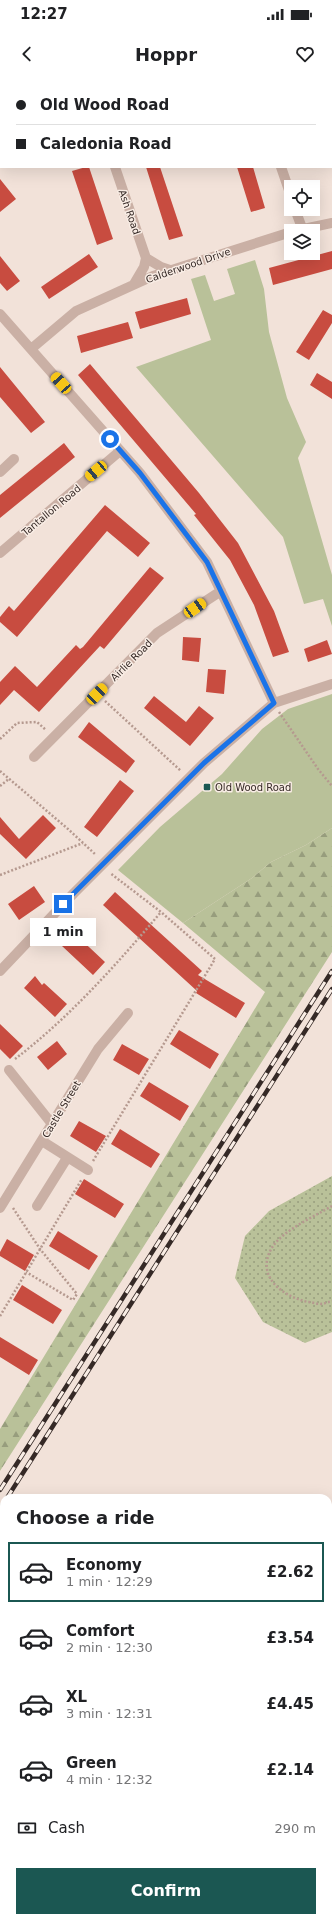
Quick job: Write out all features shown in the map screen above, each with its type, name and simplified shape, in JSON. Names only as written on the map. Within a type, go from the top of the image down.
[{"type":"street","name":"Ash Road","points":[[115,168],[146,258]]},
{"type":"street","points":[[281,168],[285,180]]},
{"type":"street","points":[[320,225],[332,223]]},
{"type":"street","name":"Calderwood Drive","points":[[31,349],[76,311],[134,284],[170,270],[284,234]]},
{"type":"street","points":[[134,284],[144,267],[146,258],[161,267],[170,270]]},
{"type":"street","points":[[0,314],[140,473],[207,562],[274,703]]},
{"type":"street","name":"Tantallon Road","points":[[0,553],[120,451]]},
{"type":"street","points":[[0,472],[14,459]]},
{"type":"street","name":"Airlie Road","points":[[34,757],[157,633],[220,591]]},
{"type":"street","points":[[0,971],[101,866],[204,763],[274,703],[332,684]]},
{"type":"street","name":"Castle Street","points":[[0,1208],[98,1049],[128,1014]]},
{"type":"street","points":[[11,1066],[52,1124]]},
{"type":"street","points":[[42,1141],[88,1170]]},
{"type":"street","points":[[37,1206],[68,1158]]},
{"type":"path","points":[[97,694],[188,778]]},
{"type":"path","points":[[274,703],[318,769],[332,786]]},
{"type":"path","points":[[0,739],[17,723],[37,722],[54,737]]},
{"type":"path","points":[[0,771],[95,854],[101,866],[161,912],[215,959],[0,1316]]},
{"type":"path","points":[[0,786],[9,779]]},
{"type":"path","points":[[0,875],[83,843]]},
{"type":"path","points":[[11,1066],[44,1038],[124,956],[161,912]]},
{"type":"path","points":[[6,1199],[40,1249],[77,1294],[73,1300],[26,1272]]},
{"type":"path","points":[[332,1206],[285,1234],[274,1245],[268,1257],[268,1272],[274,1286],[286,1294],[320,1304],[332,1301]]},
{"type":"green space","points":[[255,260],[264,289],[269,332],[287,398],[306,442],[298,458],[332,575],[332,626],[323,599],[304,604],[283,537],[136,367],[211,340],[191,279],[205,275],[214,301],[235,294],[227,269]]},
{"type":"green space","points":[[332,694],[332,828],[306,845],[271,862],[252,878],[183,923],[118,870],[160,827],[222,774],[262,729],[288,709]]},
{"type":"green space","points":[[332,828],[332,952],[0,1471],[0,1429],[265,992],[183,923],[252,878],[271,862],[306,845]]},
{"type":"green space","points":[[332,1176],[332,1332],[305,1343],[263,1322],[235,1278],[245,1236],[269,1211]]},
{"type":"building","points":[[89,168],[113,239],[97,245],[72,171]]},
{"type":"building","points":[[146,168],[160,168],[183,236],[169,240]]},
{"type":"building","points":[[237,168],[253,168],[265,208],[251,212]]},
{"type":"building","points":[[0,179],[16,199],[0,212]]},
{"type":"building","points":[[332,251],[332,269],[273,285],[269,268],[299,260],[320,260],[320,254]]},
{"type":"building","points":[[89,254],[98,267],[49,299],[41,287]]},
{"type":"building","points":[[0,256],[20,281],[7,291],[0,283]]},
{"type":"building","points":[[187,298],[191,314],[140,329],[135,312]]},
{"type":"building","points":[[323,310],[332,315],[332,323],[309,360],[296,352]]},
{"type":"building","points":[[128,322],[133,338],[81,353],[77,336]]},
{"type":"building","points":[[90,364],[199,493],[238,543],[274,611],[289,652],[273,657],[254,605],[230,560],[194,515],[196,514],[78,375]]},
{"type":"building","points":[[0,367],[45,422],[31,433],[0,397]]},
{"type":"building","points":[[317,373],[332,382],[332,399],[310,385]]},
{"type":"building","points":[[64,443],[75,457],[0,518],[0,495]]},
{"type":"building","points":[[105,505],[150,543],[138,557],[107,531],[17,637],[0,622],[0,617],[9,606],[14,611]]},
{"type":"building","points":[[150,567],[164,578],[104,649],[100,646],[39,712],[14,690],[0,705],[0,682],[15,666],[37,687],[76,645],[80,649],[83,647]]},
{"type":"building","points":[[183,637],[201,638],[199,662],[182,660]]},
{"type":"building","points":[[327,640],[332,654],[308,662],[304,649]]},
{"type":"building","points":[[208,669],[226,670],[224,694],[206,692]]},
{"type":"building","points":[[154,696],[186,722],[199,706],[214,718],[190,746],[144,708]]},
{"type":"building","points":[[89,722],[135,761],[126,773],[78,737]]},
{"type":"building","points":[[120,780],[134,791],[97,837],[84,827]]},
{"type":"building","points":[[43,815],[56,828],[26,859],[0,834],[0,817],[19,839]]},
{"type":"building","points":[[34,886],[45,902],[19,920],[8,904]]},
{"type":"building","points":[[115,892],[202,971],[198,975],[245,1003],[236,1018],[196,993],[197,991],[103,905]]},
{"type":"building","points":[[74,933],[105,962],[93,975],[62,946]]},
{"type":"building","points":[[35,976],[42,985],[44,983],[67,1004],[55,1017],[24,988]]},
{"type":"building","points":[[0,1024],[23,1046],[10,1059],[0,1049]]},
{"type":"building","points":[[179,1030],[219,1054],[210,1069],[170,1044]]},
{"type":"building","points":[[57,1041],[67,1054],[48,1070],[37,1057]]},
{"type":"building","points":[[122,1044],[149,1059],[139,1075],[113,1060]]},
{"type":"building","points":[[149,1082],[189,1106],[180,1121],[140,1096]]},
{"type":"building","points":[[79,1121],[106,1136],[96,1152],[70,1136]]},
{"type":"building","points":[[120,1129],[160,1154],[151,1168],[111,1144]]},
{"type":"building","points":[[84,1179],[124,1204],[115,1218],[75,1194]]},
{"type":"building","points":[[58,1231],[98,1256],[89,1270],[49,1246]]},
{"type":"building","points":[[7,1239],[34,1255],[25,1271],[0,1256],[0,1252]]},
{"type":"building","points":[[22,1285],[62,1310],[53,1324],[13,1300]]},
{"type":"building","points":[[0,1337],[38,1360],[29,1375],[0,1357]]},
{"type":"railway","points":[[0,1490],[332,971]]},
{"type":"railway","points":[[10,1494],[332,989]]},
{"type":"place","name":"Old Wood Road","points":[[207,787]]},
{"type":"route","points":[[63,904],[204,763],[274,703],[207,562],[140,473],[110,439]]}]
